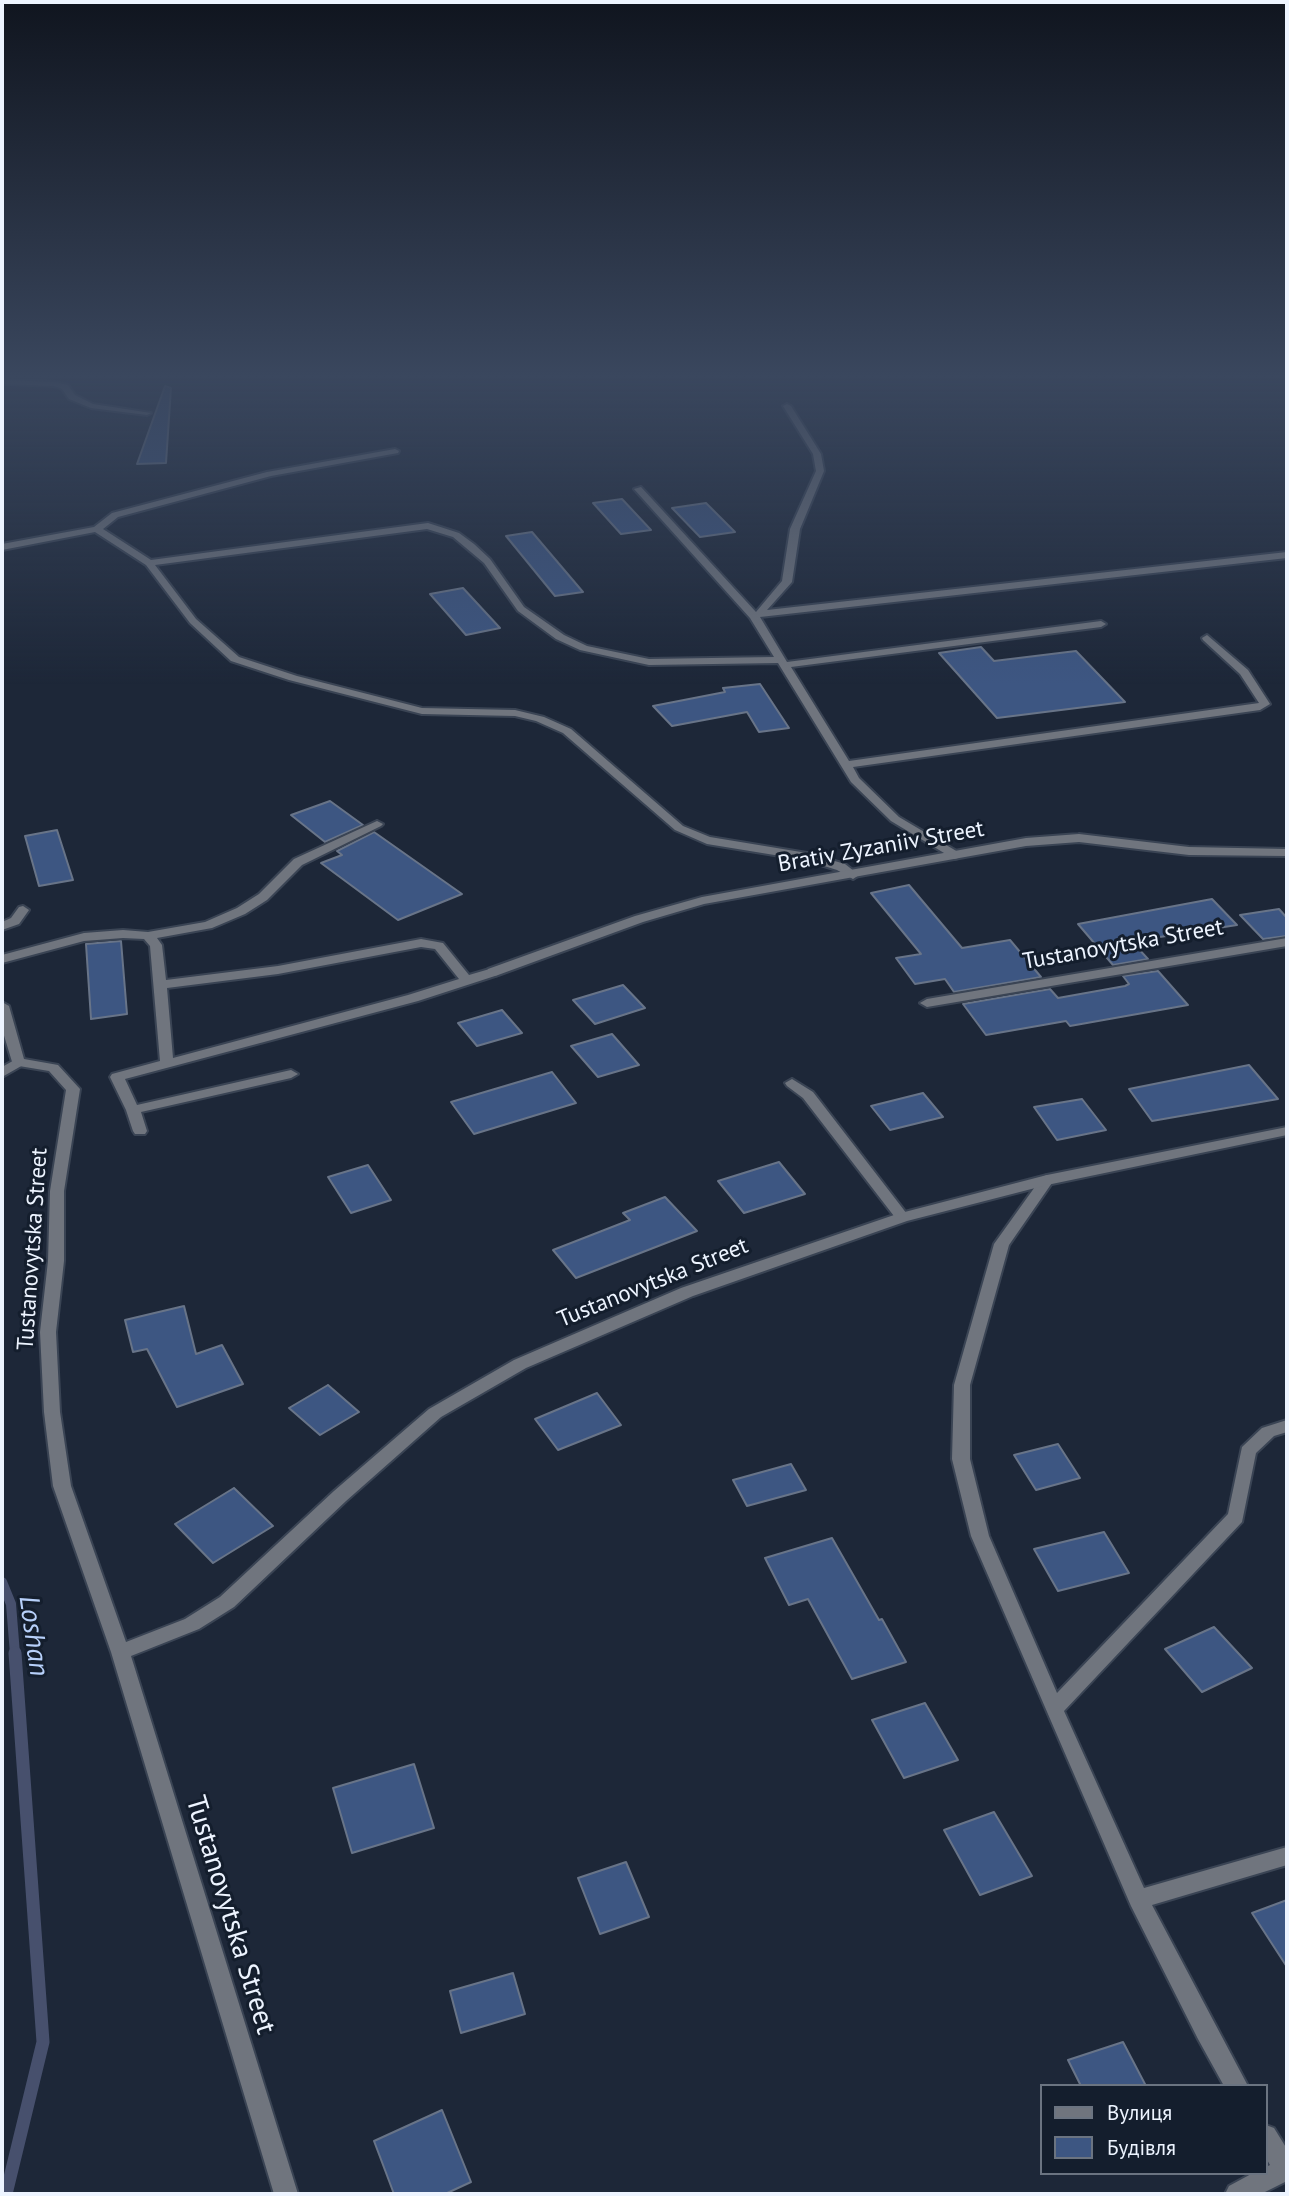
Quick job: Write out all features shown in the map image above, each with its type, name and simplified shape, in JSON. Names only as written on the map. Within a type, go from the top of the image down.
[{"type":"street","points":[[2,547],[97,529],[115,515],[246,480]]},
{"type":"street","points":[[758,615],[787,582],[795,530],[816,480]]},
{"type":"street","points":[[638,489],[758,615],[855,780],[895,818],[954,855]]},
{"type":"street","points":[[149,563],[410,527],[442,528],[456,535],[486,561],[521,609],[560,637],[584,648],[649,662],[784,663],[1101,624]]},
{"type":"street","points":[[97,529],[149,563],[193,621],[235,659],[422,710],[515,713],[540,719],[567,731],[680,828],[707,840],[807,856],[841,867],[853,875]]},
{"type":"street","points":[[758,615],[1287,555]]},
{"type":"street","points":[[846,765],[1261,707],[1265,704],[1244,672],[1207,638]]},
{"type":"street","points":[[2,959],[84,937],[123,934],[148,936],[208,925],[241,911],[263,897],[298,862],[316,851],[377,824]]},
{"type":"street","name":"Brativ Zyzaniiv Street","points":[[133,1110],[117,1077],[467,981],[675,907],[1054,838],[1177,850],[1287,853]]},
{"type":"street","points":[[2,926],[15,920],[23,910]]},
{"type":"street","points":[[148,936],[156,945],[167,1063]]},
{"type":"street","name":"Tustanovytska Street","points":[[926,1003],[1287,942]]},
{"type":"street","points":[[160,985],[278,970],[421,943],[439,946],[467,981]]},
{"type":"street","points":[[2,1006],[18,1062],[2,1073]]},
{"type":"street","name":"Tustanovytska Street","points":[[18,1062],[53,1068],[73,1089],[57,1191],[56,1261],[48,1332],[52,1412],[62,1486],[120,1652],[286,2194]]},
{"type":"street","points":[[139,1131],[133,1110],[291,1074]]},
{"type":"street","points":[[792,1083],[808,1095],[902,1217]]},
{"type":"street","name":"Tustanovytska Street","points":[[120,1652],[192,1624],[227,1602],[340,1496],[435,1413],[520,1364],[687,1292],[902,1217],[1046,1180],[1287,1131]]},
{"type":"street","points":[[1046,1180],[1003,1244],[962,1385],[961,1459],[981,1536],[1054,1709],[1138,1899],[1236,2084]]},
{"type":"street","points":[[1054,1709],[1236,1517],[1248,1451],[1268,1432],[1287,1426]]},
{"type":"street","points":[[1138,1899],[1287,1856]]},
{"type":"street","points":[[1237,2194],[1286,2169],[1268,2139]]},
{"type":"building","points":[[622,499],[651,530],[621,534],[593,503]]},
{"type":"building","points":[[706,503],[735,532],[700,537],[672,508]]},
{"type":"building","points":[[532,532],[583,592],[555,596],[506,536]]},
{"type":"building","points":[[463,588],[500,628],[466,635],[430,594]]},
{"type":"building","points":[[981,647],[994,661],[1076,651],[1125,702],[997,718],[939,653]]},
{"type":"building","points":[[760,684],[789,728],[759,732],[747,712],[672,726],[653,706],[725,692],[723,688]]},
{"type":"building","points":[[330,801],[363,825],[325,842],[291,815]]},
{"type":"building","points":[[57,830],[73,880],[39,886],[25,836]]},
{"type":"building","points":[[374,832],[462,894],[398,920],[321,863],[342,855],[337,851]]},
{"type":"building","points":[[909,885],[962,948],[1010,940],[1041,977],[954,992],[945,979],[915,984],[896,958],[921,954],[871,893]]},
{"type":"building","points":[[1212,899],[1237,925],[1147,939],[1150,943],[1135,945],[1148,959],[1113,965],[1078,924]]},
{"type":"building","points":[[1279,909],[1287,918],[1287,936],[1263,939],[1240,915]]},
{"type":"building","points":[[121,941],[127,1014],[91,1019],[86,944]]},
{"type":"building","points":[[1158,971],[1188,1005],[1070,1026],[1066,1021],[986,1035],[963,1004],[1050,989],[1058,998],[1125,986],[1129,984],[1123,976]]},
{"type":"building","points":[[623,985],[645,1008],[595,1024],[573,1000]]},
{"type":"building","points":[[502,1010],[522,1033],[477,1046],[458,1023]]},
{"type":"building","points":[[612,1034],[639,1065],[598,1077],[571,1046]]},
{"type":"building","points":[[1249,1065],[1278,1099],[1152,1121],[1129,1089]]},
{"type":"building","points":[[552,1072],[576,1103],[474,1134],[451,1102]]},
{"type":"building","points":[[923,1093],[943,1117],[890,1130],[871,1106]]},
{"type":"building","points":[[1082,1099],[1106,1130],[1057,1140],[1034,1107]]},
{"type":"building","points":[[779,1162],[805,1194],[744,1213],[718,1181]]},
{"type":"building","points":[[368,1165],[391,1200],[351,1213],[328,1177]]},
{"type":"building","points":[[665,1197],[697,1231],[576,1278],[553,1250],[630,1220],[623,1213]]},
{"type":"building","points":[[184,1306],[196,1354],[222,1345],[243,1384],[177,1407],[147,1349],[133,1352],[125,1320]]},
{"type":"building","points":[[328,1385],[359,1412],[320,1435],[289,1408]]},
{"type":"building","points":[[597,1393],[621,1425],[558,1450],[535,1419]]},
{"type":"building","points":[[1058,1444],[1080,1478],[1036,1490],[1014,1455]]},
{"type":"building","points":[[791,1464],[806,1490],[747,1506],[733,1480]]},
{"type":"building","points":[[234,1488],[273,1526],[213,1563],[175,1524]]},
{"type":"building","points":[[1104,1532],[1129,1573],[1058,1591],[1034,1549]]},
{"type":"building","points":[[832,1538],[906,1662],[852,1679],[808,1599],[789,1605],[765,1558]]},
{"type":"building","points":[[1214,1627],[1252,1668],[1202,1692],[1165,1649]]},
{"type":"building","points":[[925,1703],[958,1760],[904,1778],[872,1720]]},
{"type":"building","points":[[414,1764],[434,1828],[352,1853],[333,1788]]},
{"type":"building","points":[[994,1812],[1032,1876],[980,1895],[944,1830]]},
{"type":"building","points":[[626,1862],[649,1917],[600,1934],[578,1878]]},
{"type":"building","points":[[1287,1900],[1287,1967],[1252,1913]]},
{"type":"building","points":[[513,1973],[525,2014],[461,2033],[450,1991]]},
{"type":"building","points":[[1123,2042],[1145,2084],[1080,2084],[1068,2060]]},
{"type":"building","points":[[442,2110],[471,2182],[445,2194],[394,2194],[374,2141]]},
{"type":"waterway","name":"Loshan","points":[[2,1582],[11,1604],[15,1654]]},
{"type":"waterway","name":"Loshan","points":[[6,2194],[43,2042],[15,1653]]}]
